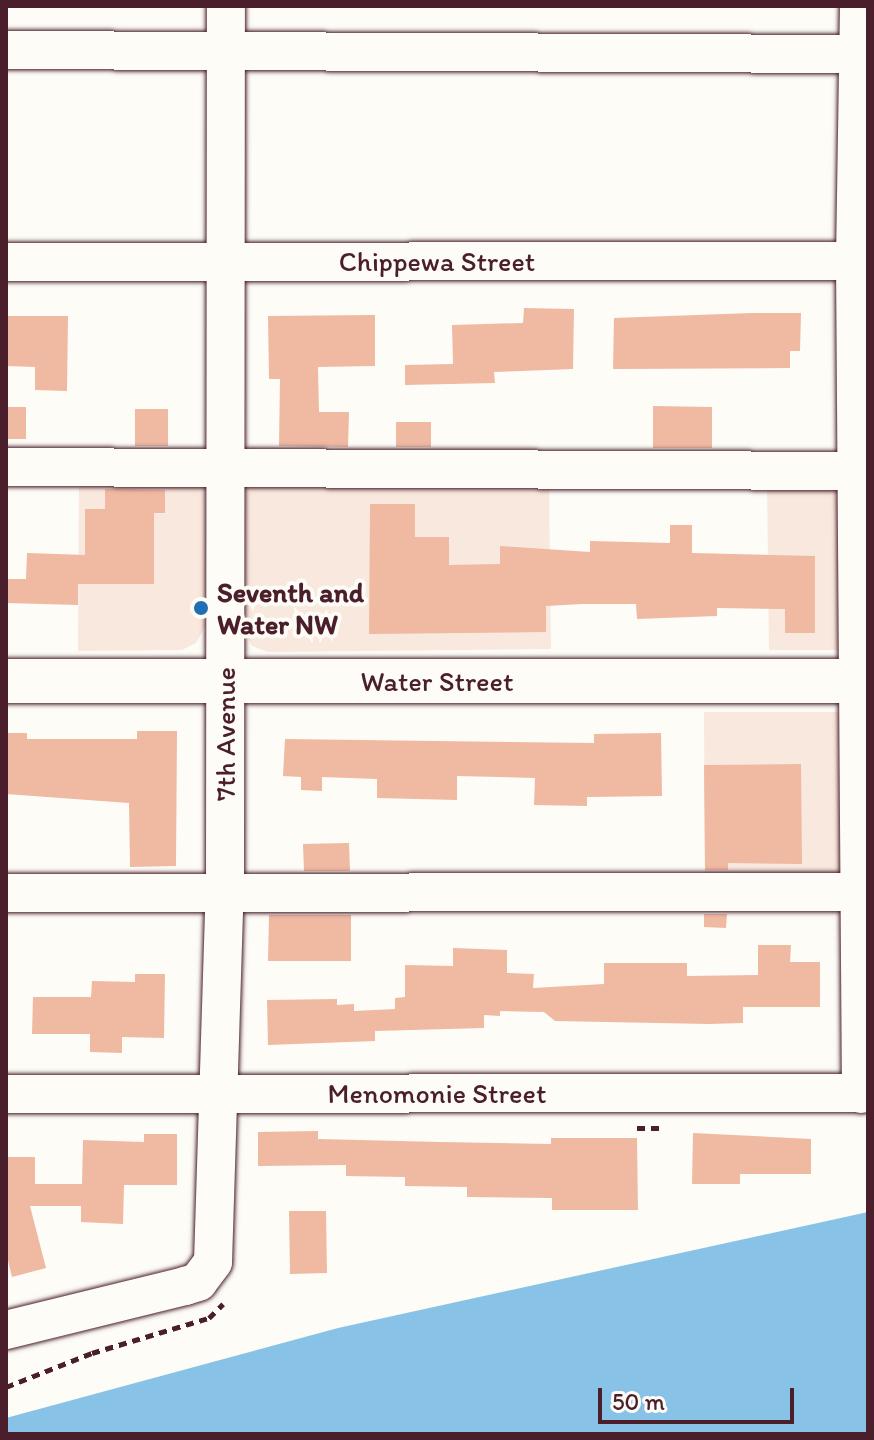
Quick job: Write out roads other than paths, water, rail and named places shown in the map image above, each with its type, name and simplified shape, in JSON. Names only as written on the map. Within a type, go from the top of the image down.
[{"type":"main road","name":"Water Street","points":[[6,681],[864,681]]},
{"type":"street","name":"7th Avenue","points":[[6,1330],[185,1286],[218,1284],[217,1093],[225,890],[226,6]]},
{"type":"street","points":[[859,6],[864,54],[864,681],[860,892],[865,1094]]},
{"type":"street","points":[[6,50],[864,54]]},
{"type":"street","name":"Chippewa Street","points":[[6,262],[862,261]]},
{"type":"street","points":[[6,467],[864,471]]},
{"type":"street","points":[[6,893],[225,890],[860,892]]},
{"type":"street","name":"Menomonie Street","points":[[6,1094],[865,1094]]},
{"type":"water","points":[[868,1212],[868,1434],[6,1434],[6,1418],[338,1328]]},
{"type":"place","name":"Seventh and Water NW","points":[[201,608]]}]
